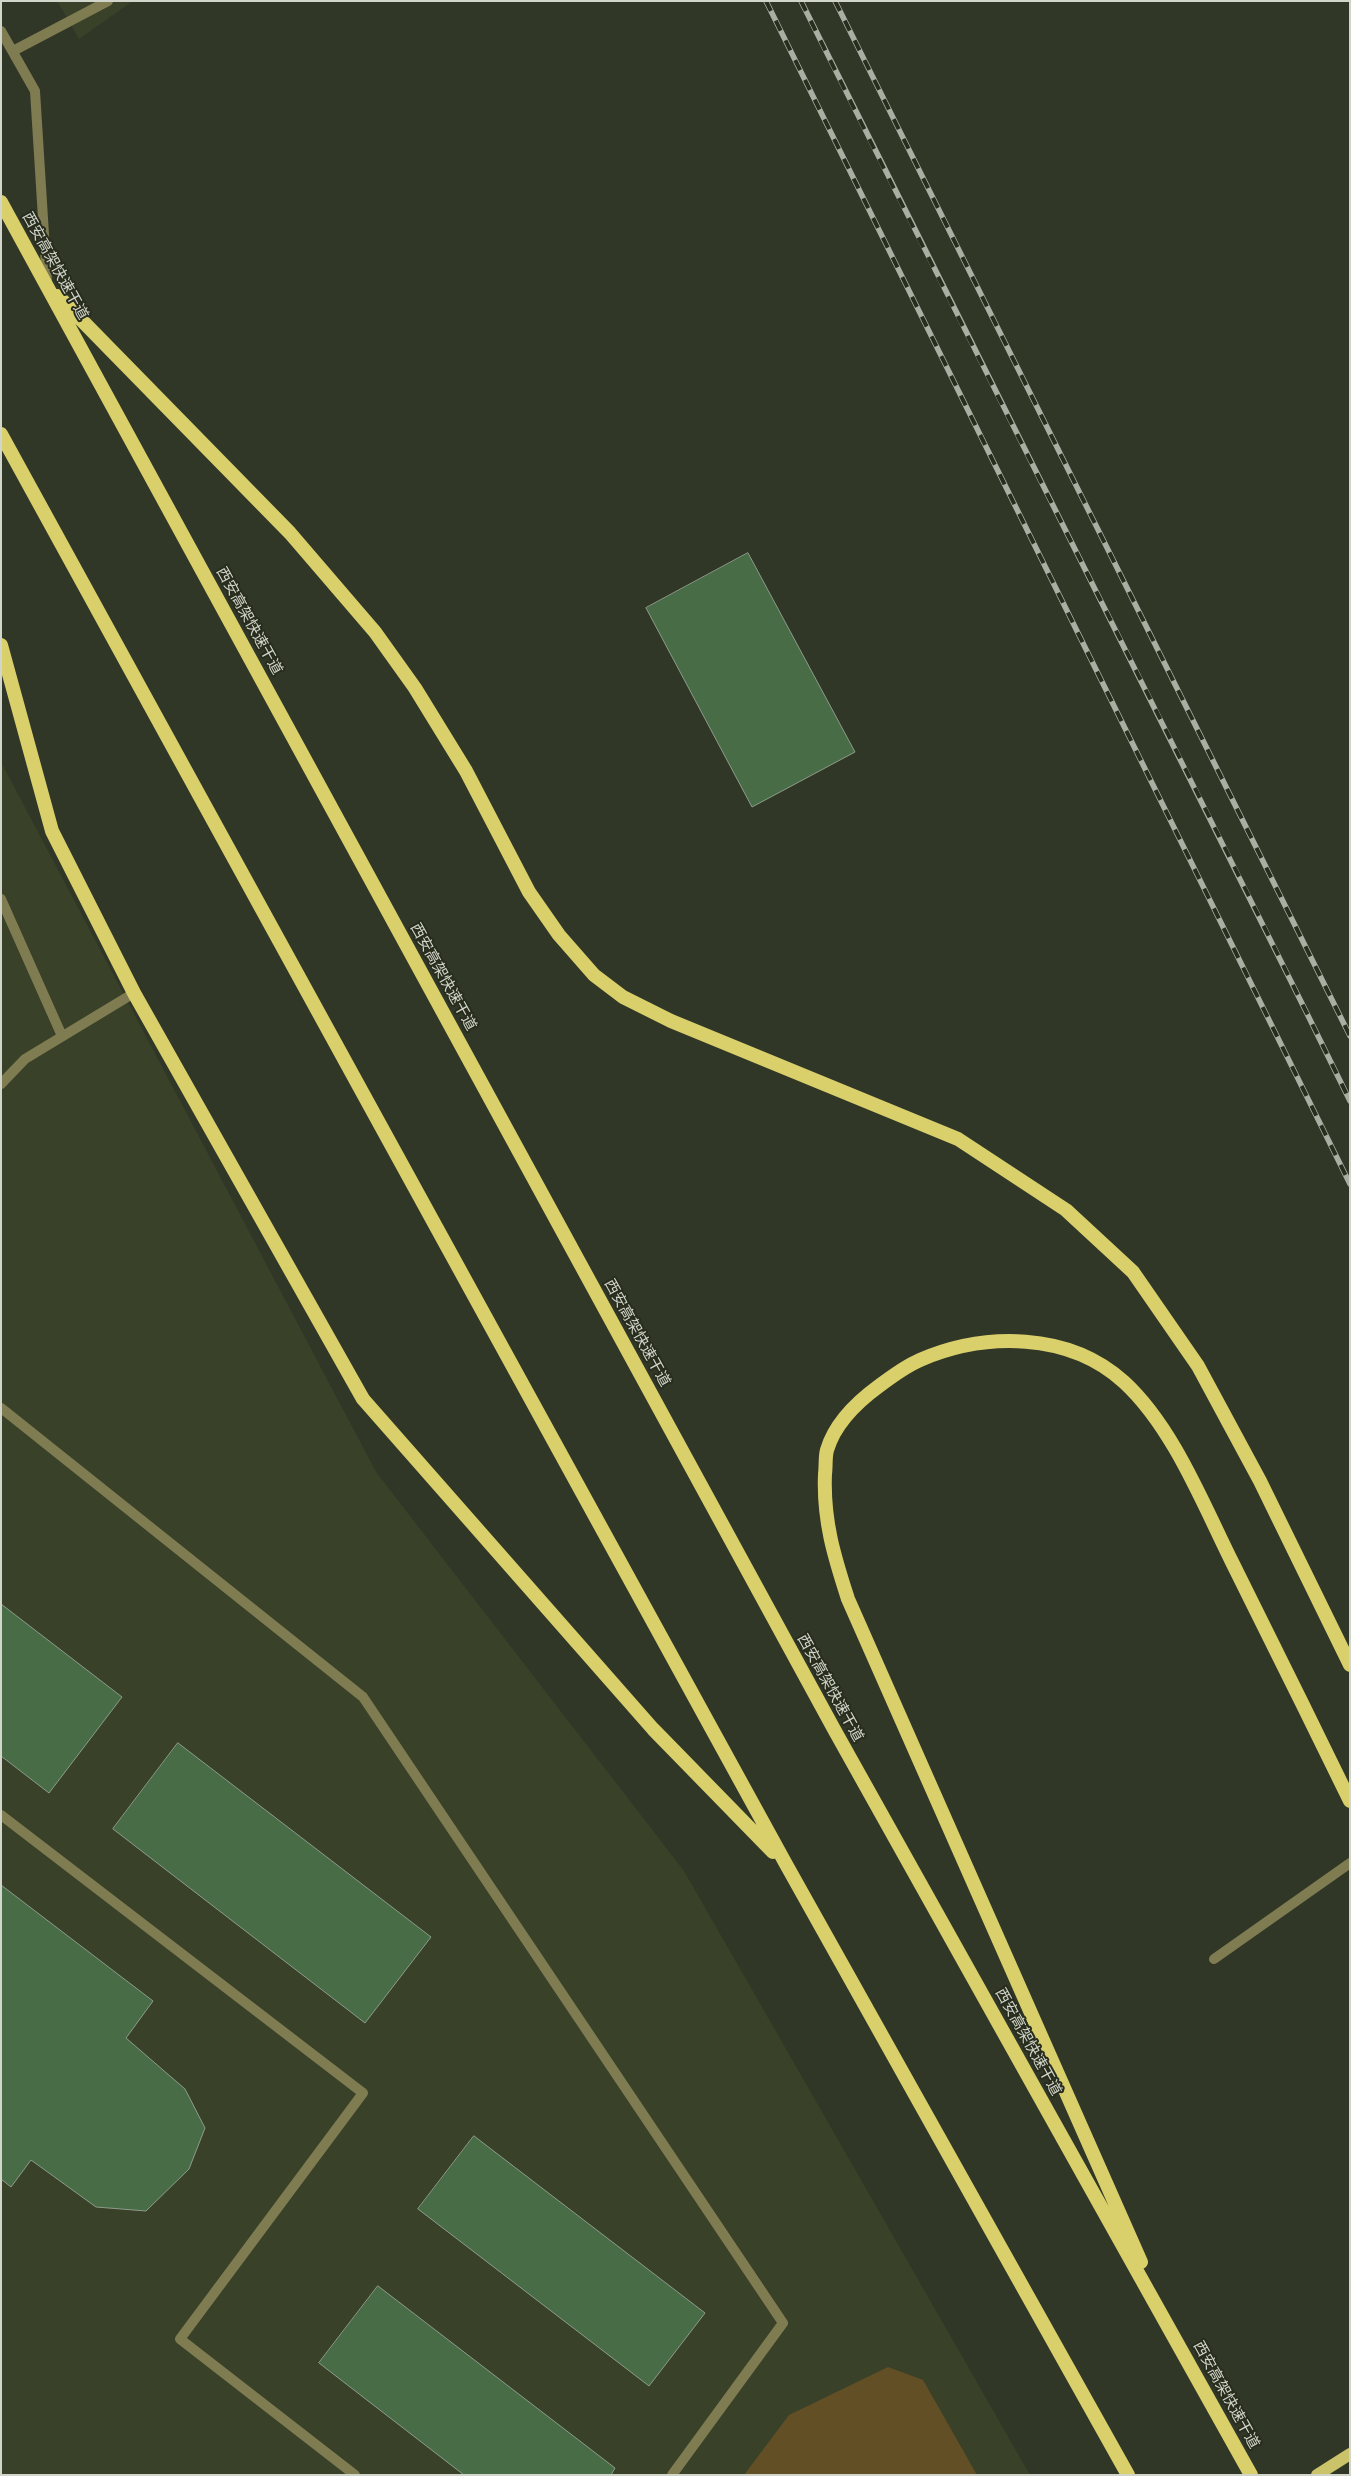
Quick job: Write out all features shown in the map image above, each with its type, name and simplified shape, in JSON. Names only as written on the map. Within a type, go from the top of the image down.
[{"type":"highway","name":"西安高架快速干道","points":[[1,202],[834,1730],[1252,2475]]},
{"type":"highway","points":[[47,285],[290,533],[375,632],[415,688],[466,771],[529,892],[559,935],[594,974],[623,997],[671,1021],[958,1139],[1066,1210],[1133,1272],[1198,1366],[1260,1481],[1350,1665]]},
{"type":"highway","points":[[1,434],[787,1866],[1128,2475]]},
{"type":"highway","points":[[1,645],[52,831],[134,993],[364,1400],[653,1729],[787,1866]]},
{"type":"highway","points":[[1175,2338],[848,1599],[834,1556],[825,1517],[826,1451],[838,1426],[860,1400],[918,1360],[943,1352],[997,1341],[1054,1345],[1079,1353],[1123,1381],[1143,1403],[1177,1454],[1350,1801]]},
{"type":"main road","points":[[1317,2475],[1350,2454]]},
{"type":"lane","points":[[13,51],[108,1]]},
{"type":"lane","points":[[1,31],[35,91],[47,285]]},
{"type":"lane","points":[[1,899],[62,1036]]},
{"type":"lane","points":[[1,1084],[25,1059],[134,993]]},
{"type":"lane","points":[[1,1408],[362,1696],[783,2323],[672,2475]]},
{"type":"lane","points":[[1,1815],[363,2093],[180,2339],[355,2475]]},
{"type":"lane","points":[[1214,1959],[1350,1863]]},
{"type":"shaded area","points":[[57,1],[133,1],[79,39]]},
{"type":"shaded area","points":[[1,762],[376,1472],[684,1871],[1030,2475],[1,2475]]},
{"type":"shaded area","points":[[888,2367],[923,2380],[977,2475],[744,2475],[789,2415]]},
{"type":"building","points":[[748,553],[855,752],[752,807],[646,608]]},
{"type":"building","points":[[1,1604],[122,1697],[49,1793],[1,1756]]},
{"type":"building","points":[[178,1743],[431,1937],[365,2023],[113,1829]]},
{"type":"building","points":[[1,1885],[153,2001],[126,2038],[185,2089],[205,2128],[189,2169],[146,2211],[96,2207],[31,2160],[11,2187],[1,2179]]},
{"type":"building","points":[[474,2136],[705,2313],[649,2386],[418,2209]]},
{"type":"building","points":[[378,2286],[615,2468],[611,2475],[464,2475],[319,2363]]},
{"type":"railway","points":[[766,1],[1350,1184]]},
{"type":"railway","points":[[801,1],[1350,1101]]},
{"type":"railway","points":[[835,1],[1350,1036]]}]
